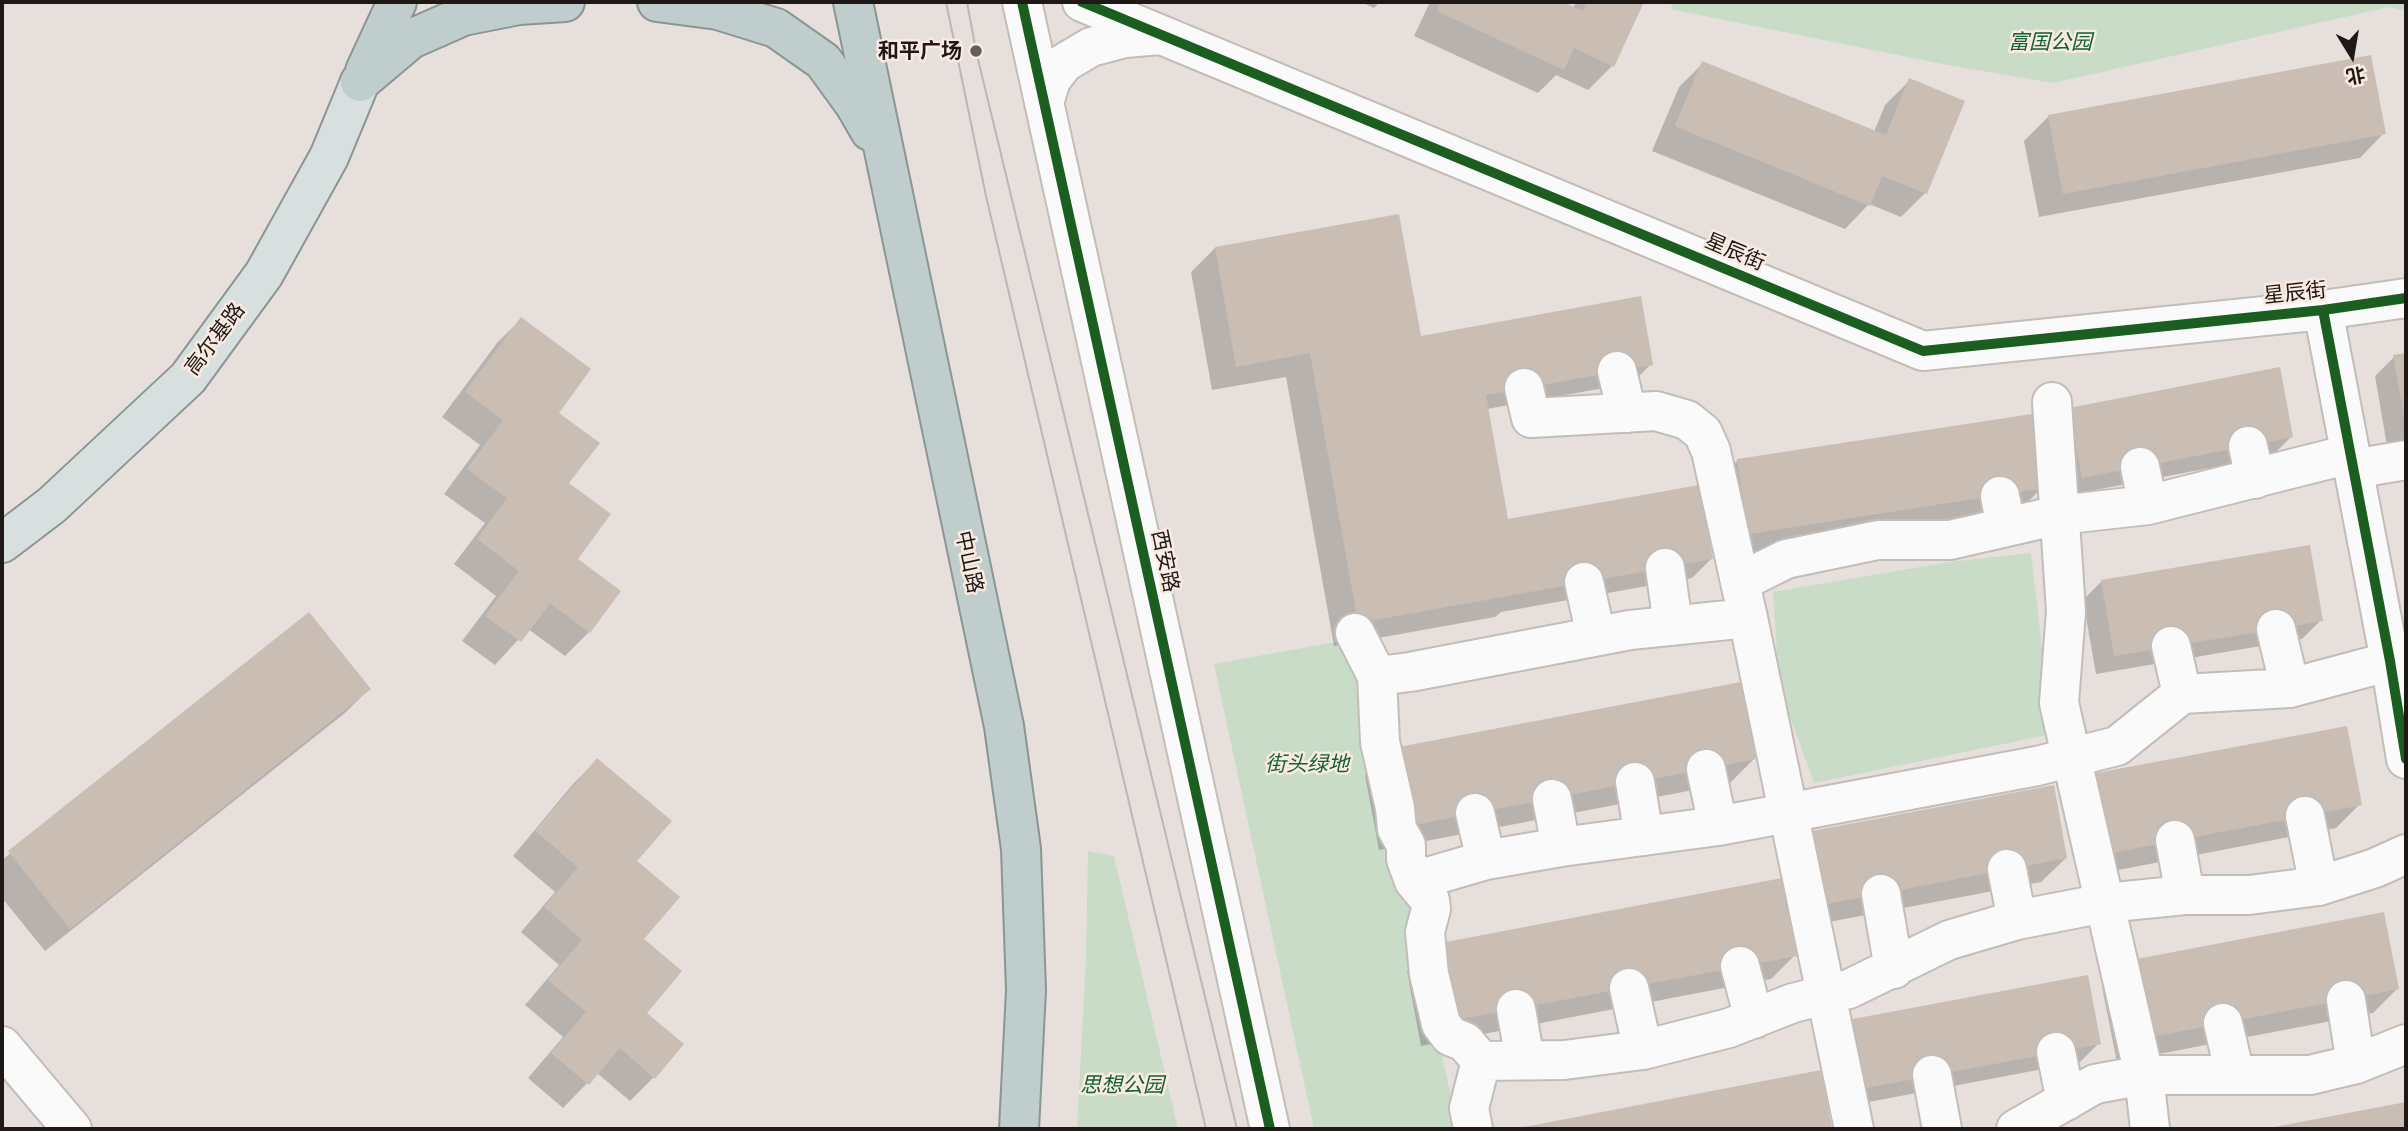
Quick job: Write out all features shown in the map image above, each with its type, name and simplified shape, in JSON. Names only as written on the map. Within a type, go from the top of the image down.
[{"type":"highway","points":[[360,82],[397,2]]},
{"type":"highway","points":[[360,82],[411,38],[463,16],[519,5],[565,2]]},
{"type":"highway","points":[[656,2],[718,10],[776,28],[823,61],[855,105],[885,157]]},
{"type":"highway","name":"中山路","points":[[853,2],[1003,726],[1021,849],[1026,990],[1019,1129]]},
{"type":"main road","name":"高尔基路","points":[[2,543],[52,505],[188,378],[264,274],[330,157],[360,82]]},
{"type":"street","name":"西安路","points":[[1022,2],[1270,1129]]},
{"type":"street","name":"星辰街","points":[[1082,2],[1923,351],[2323,310],[2406,298]]},
{"type":"street","points":[[1044,103],[1051,80],[1065,63],[1091,47],[1125,38],[1162,35]]},
{"type":"street","points":[[2323,310],[2352,462],[2398,659],[2406,759]]},
{"type":"street","points":[[1617,371],[1627,413]]},
{"type":"street","points":[[1524,388],[1531,418],[1656,411],[1687,420],[1703,433],[1711,451],[1744,600],[1854,1129]]},
{"type":"street","points":[[2052,402],[2066,611],[2059,703],[2144,1075],[2150,1129]]},
{"type":"street","points":[[1377,676],[1595,636],[1673,625],[1744,600],[1786,559],[1817,538],[1878,540],[1909,525],[1950,540],[2003,511],[2059,515],[2148,505],[2252,463],[2406,460]]},
{"type":"street","points":[[2140,467],[2148,505]]},
{"type":"street","points":[[1665,568],[1673,625]]},
{"type":"street","points":[[1584,582],[1595,636]]},
{"type":"street","points":[[2276,629],[2290,688]]},
{"type":"street","points":[[1355,633],[1377,676],[1380,742],[1395,808],[1396,829],[1406,845],[1406,859],[1414,881],[1430,900],[1431,909],[1425,932],[1429,974],[1441,1024],[1450,1036],[1465,1042],[1481,1061]]},
{"type":"street","points":[[2171,646],[2182,694]]},
{"type":"street","points":[[1414,881],[1486,860],[1718,826],[2037,766],[2117,747],[2182,694],[2290,688],[2398,659]]},
{"type":"street","points":[[1706,769],[1718,826]]},
{"type":"street","points":[[1635,782],[1644,836]]},
{"type":"street","points":[[1552,799],[1561,847]]},
{"type":"street","points":[[1475,813],[1486,860]]},
{"type":"street","points":[[2305,816],[2319,886]]},
{"type":"street","points":[[2175,840],[2185,895]]},
{"type":"street","points":[[1481,1061],[1564,1060],[1643,1050],[1730,1028],[1793,1003],[1849,989],[1949,940],[2017,920],[2105,903],[2185,895],[2249,895],[2319,886],[2375,868],[2406,854]]},
{"type":"street","points":[[2007,869],[2017,920]]},
{"type":"street","points":[[1881,894],[1894,969]]},
{"type":"street","points":[[1740,966],[1755,1019]]},
{"type":"street","points":[[1629,988],[1643,1050]]},
{"type":"street","points":[[2346,1000],[2356,1064]]},
{"type":"street","points":[[1516,1009],[1525,1060]]},
{"type":"street","points":[[2223,1023],[2235,1075]]},
{"type":"street","points":[[2016,1129],[2095,1084],[2144,1075],[2310,1075],[2356,1064],[2406,1044]]},
{"type":"street","points":[[2,1046],[72,1129]]},
{"type":"street","points":[[2056,1052],[2066,1101]]},
{"type":"street","points":[[1473,1129],[1469,1108],[1481,1061]]},
{"type":"street","points":[[1932,1075],[1942,1129]]},
{"type":"green space","name":"富国公园","points":[[1674,2],[2406,2],[2406,11],[2389,7],[2053,83],[1942,64],[1670,9]]},
{"type":"green space","points":[[2031,553],[2052,734],[1814,783],[1779,686],[1773,592],[1949,562]]},
{"type":"green space","name":"街头绿地","points":[[1352,639],[1458,1129],[1314,1129],[1214,664]]},
{"type":"green space","name":"思想公园","points":[[1088,851],[1114,856],[1178,1129],[1077,1129],[1086,958]]},
{"type":"building","points":[[1441,2],[1563,2],[1583,11],[1587,2],[1644,2],[1614,67],[1574,48],[1564,70],[1437,11]]},
{"type":"building","points":[[2371,55],[2386,134],[2063,194],[2048,115]]},
{"type":"building","points":[[1702,61],[1886,135],[1909,78],[1965,101],[1927,194],[1882,176],[1870,206],[1675,126]]},
{"type":"building","points":[[1399,214],[1421,336],[1641,296],[1653,365],[1486,395],[1508,519],[1699,485],[1713,559],[1358,623],[1310,353],[1236,367],[1215,247]]},
{"type":"building","points":[[521,317],[591,369],[559,413],[600,443],[569,483],[611,514],[578,559],[621,591],[590,633],[550,603],[521,642],[485,616],[519,571],[477,539],[507,498],[467,469],[503,420],[465,392]]},
{"type":"building","points":[[2406,353],[2406,422],[2405,422],[2393,355]]},
{"type":"building","points":[[2280,367],[2293,437],[2082,478],[2069,408]]},
{"type":"building","points":[[2032,414],[2044,488],[1749,534],[1737,459]]},
{"type":"building","points":[[2310,545],[2323,621],[2114,656],[2101,580]]},
{"type":"building","points":[[309,612],[371,689],[70,929],[8,851]]},
{"type":"building","points":[[1741,682],[1756,759],[1403,827],[1388,749]]},
{"type":"building","points":[[2347,726],[2362,805],[2106,854],[2091,774]]},
{"type":"building","points":[[597,758],[672,821],[637,861],[680,897],[644,939],[682,971],[647,1013],[684,1044],[655,1079],[620,1048],[589,1085],[551,1053],[586,1012],[548,980],[582,940],[544,907],[578,867],[535,831]]},
{"type":"building","points":[[2054,785],[2067,858],[1821,905],[1807,832]]},
{"type":"building","points":[[1782,878],[1797,956],[1445,1022],[1430,945]]},
{"type":"building","points":[[2384,912],[2399,989],[2141,1039],[2126,961]]},
{"type":"building","points":[[2088,975],[2101,1044],[1855,1090],[1842,1021]]},
{"type":"building","points":[[1821,1070],[1832,1129],[1519,1129],[1519,1128]]},
{"type":"building","points":[[2406,1102],[2406,1129],[2269,1129],[2269,1128]]},
{"type":"tram line","points":[[946,2],[986,196],[1206,1129]]},
{"type":"tram line","points":[[967,2],[976,51],[1237,1129]]},
{"type":"cycle path","points":[[1022,2],[1270,1129]]},
{"type":"cycle path","points":[[1082,2],[1923,351],[2323,310],[2406,298]]},
{"type":"cycle path","points":[[2323,310],[2406,759]]},
{"type":"place","name":"和平广场","points":[[976,51]]}]
